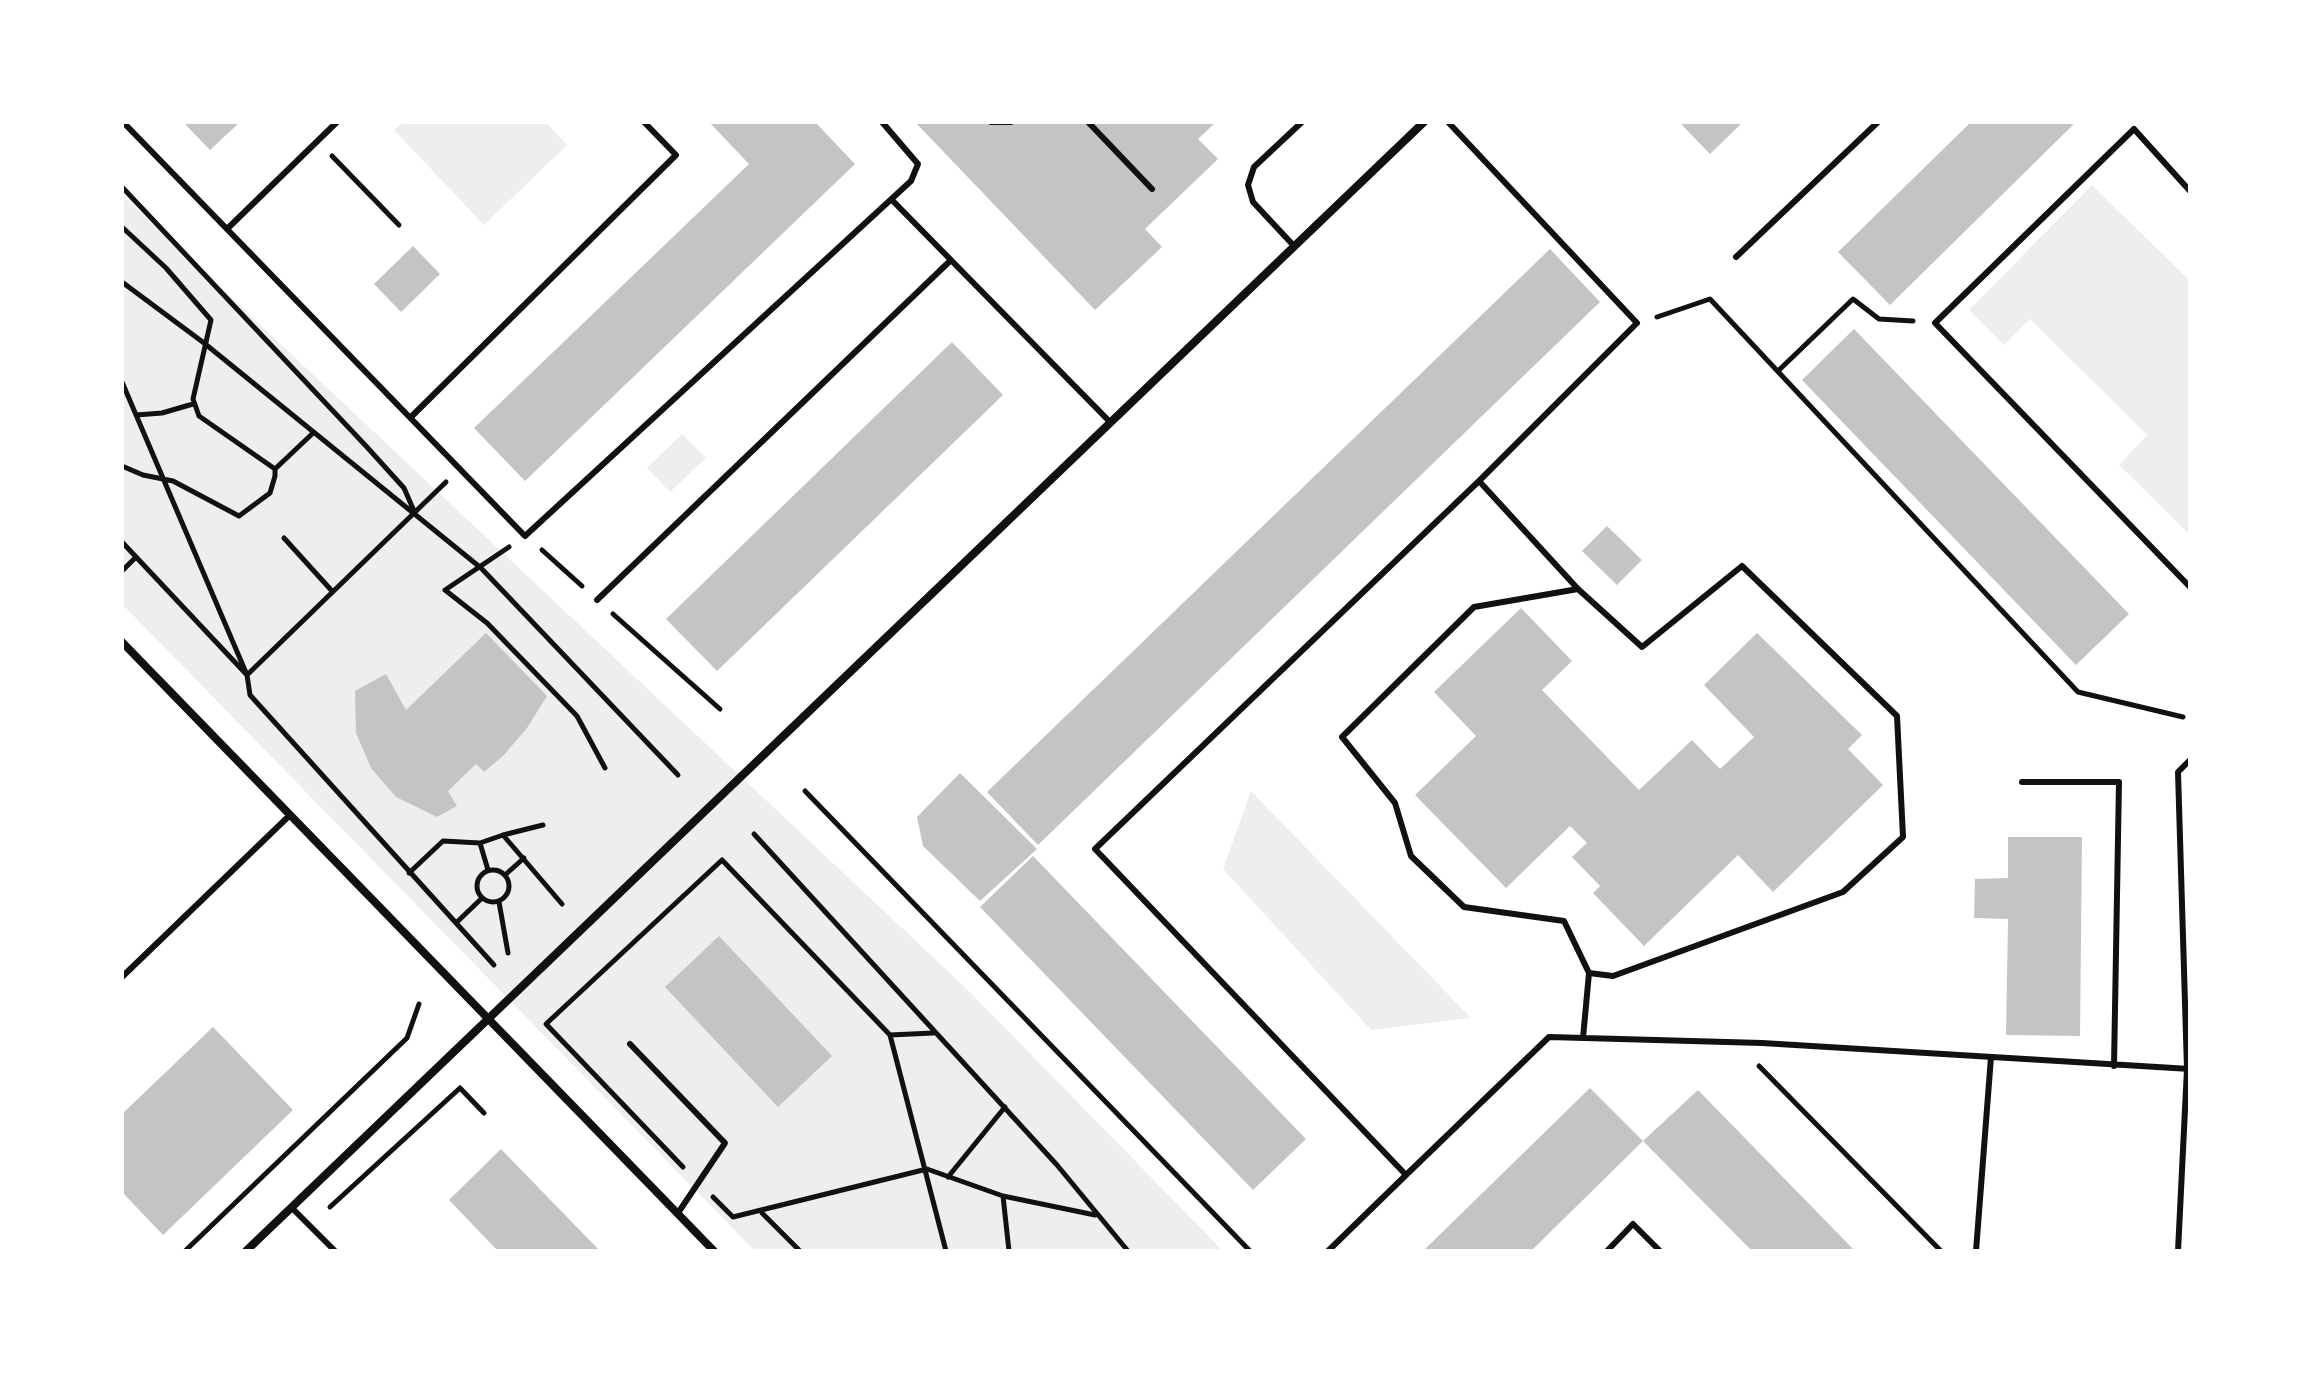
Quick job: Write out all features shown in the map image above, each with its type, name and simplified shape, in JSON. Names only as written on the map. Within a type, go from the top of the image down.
[{"type":"street","points":[[246,1251],[1424,122]]},
{"type":"street","points":[[122,642],[714,1251]]},
{"type":"lane","points":[[123,122],[525,536],[892,200],[917,172],[918,164],[882,122]]},
{"type":"lane","points":[[227,229],[337,122]]},
{"type":"lane","points":[[411,417],[676,155],[644,122]]},
{"type":"lane","points":[[991,122],[1011,122]]},
{"type":"lane","points":[[1088,122],[1152,189]]},
{"type":"lane","points":[[1294,246],[1253,202],[1248,185],[1254,167],[1302,122]]},
{"type":"lane","points":[[1406,1175],[1095,849],[1479,481],[1637,323],[1448,122]]},
{"type":"lane","points":[[1736,257],[1878,122]]},
{"type":"lane","points":[[2128,122],[2190,191]]},
{"type":"lane","points":[[2134,129],[1935,323],[2190,587]]},
{"type":"lane","points":[[892,200],[1110,422]]},
{"type":"lane","points":[[597,600],[951,260]]},
{"type":"lane","points":[[1479,481],[1578,589],[1642,647],[1742,566],[1897,716],[1903,837],[1843,892],[1613,976],[1589,973]]},
{"type":"lane","points":[[1578,589],[1474,607],[1342,737],[1395,803],[1411,856],[1464,907],[1564,921],[1589,973],[1583,1038]]},
{"type":"lane","points":[[2178,1251],[2189,1069],[2178,772],[2190,760]]},
{"type":"lane","points":[[2022,782],[2119,782],[2114,1066]]},
{"type":"lane","points":[[122,977],[290,815]]},
{"type":"lane","points":[[1328,1251],[1549,1037],[1735,1042],[2189,1069]]},
{"type":"lane","points":[[630,1044],[725,1143],[700,1185],[678,1213]]},
{"type":"lane","points":[[1976,1251],[1991,1057]]},
{"type":"lane","points":[[292,1208],[335,1251]]},
{"type":"lane","points":[[1607,1251],[1633,1224],[1660,1251]]},
{"type":"path","points":[[317,141],[399,225]]},
{"type":"path","points":[[122,187],[404,488],[415,512]]},
{"type":"path","points":[[122,227],[166,268],[211,320],[193,404],[208,426],[275,469]]},
{"type":"path","points":[[122,282],[204,343],[312,434],[415,512],[481,568],[678,775]]},
{"type":"path","points":[[1637,323],[1710,299],[2078,692],[2183,717]]},
{"type":"path","points":[[1778,371],[1853,299],[1879,319],[1935,323]]},
{"type":"path","points":[[122,382],[160,478],[247,675],[250,695],[494,965]]},
{"type":"path","points":[[136,415],[162,413],[193,404]]},
{"type":"path","points":[[122,466],[173,481],[202,500],[239,516],[270,493],[275,469],[312,434]]},
{"type":"path","points":[[247,675],[460,468]]},
{"type":"path","points":[[605,768],[577,716],[487,623],[445,590],[525,536],[720,709]]},
{"type":"path","points":[[284,538],[332,591]]},
{"type":"path","points":[[122,542],[247,675]]},
{"type":"path","points":[[122,571],[136,557]]},
{"type":"path","points":[[805,791],[1250,1251]]},
{"type":"path","points":[[409,873],[443,841],[480,843],[543,825]]},
{"type":"path","points":[[754,834],[1005,1107],[1128,1251]]},
{"type":"path","points":[[503,835],[562,904]]},
{"type":"path","points":[[480,843],[488,870]]},
{"type":"path","points":[[505,875],[524,858]]},
{"type":"path","points":[[946,1251],[927,1169],[890,1035],[722,860],[546,1024],[733,1217],[927,1169],[1003,1196],[1095,1215]]},
{"type":"path","points":[[488,870],[505,875]]},
{"type":"path","points":[[482,898],[477,883],[488,870]]},
{"type":"path","points":[[499,902],[510,890],[505,875]]},
{"type":"path","points":[[456,923],[482,898]]},
{"type":"path","points":[[482,898],[499,902]]},
{"type":"path","points":[[499,902],[508,953]]},
{"type":"path","points":[[185,1251],[407,1038],[419,1004]]},
{"type":"path","points":[[890,1035],[934,1033]]},
{"type":"path","points":[[1735,1042],[1941,1251]]},
{"type":"path","points":[[310,1225],[460,1088],[484,1113]]},
{"type":"path","points":[[948,1177],[1005,1107]]},
{"type":"path","points":[[1003,1196],[1009,1251]]},
{"type":"path","points":[[761,1212],[800,1251]]},
{"type":"shaded area","points":[[403,122],[545,122],[567,145],[484,225],[394,130]]},
{"type":"shaded area","points":[[2092,185],[2190,281],[2190,535],[2119,465],[2147,435],[2030,319],[2004,345],[1969,310]]},
{"type":"shaded area","points":[[122,195],[968,990],[1223,1251],[755,1251],[122,604]]},
{"type":"shaded area","points":[[682,434],[706,458],[670,492],[647,468]]},
{"type":"shaded area","points":[[1251,791],[1471,1018],[1371,1030],[1223,869]]},
{"type":"building","points":[[183,122],[240,122],[210,150]]},
{"type":"building","points":[[709,122],[815,122],[855,164],[525,481],[474,428],[749,164]]},
{"type":"building","points":[[915,122],[1216,122],[1198,139],[1218,159],[1145,229],[1162,247],[1095,310]]},
{"type":"building","points":[[1679,122],[1743,122],[1710,154]]},
{"type":"building","points":[[1971,122],[2076,122],[1890,305],[1838,252]]},
{"type":"building","points":[[413,246],[440,274],[401,312],[374,284]]},
{"type":"building","points":[[1550,249],[1600,302],[1038,845],[987,792]]},
{"type":"building","points":[[1854,329],[2129,614],[2076,665],[1802,380]]},
{"type":"building","points":[[952,342],[1003,395],[717,671],[666,619]]},
{"type":"building","points":[[1607,526],[1642,560],[1617,585],[1582,551]]},
{"type":"building","points":[[1521,608],[1572,661],[1542,690],[1639,790],[1692,740],[1720,769],[1754,737],[1704,685],[1757,633],[1862,735],[1848,749],[1883,785],[1773,892],[1738,855],[1644,946],[1593,893],[1600,886],[1572,857],[1587,843],[1570,826],[1506,888],[1415,795],[1476,736],[1434,692]]},
{"type":"building","points":[[486,633],[547,696],[527,728],[503,756],[484,772],[476,764],[448,791],[457,806],[437,817],[396,797],[371,768],[356,733],[355,691],[386,674],[406,710]]},
{"type":"building","points":[[960,773],[1037,849],[980,901],[923,846],[917,817]]},
{"type":"building","points":[[2008,837],[2082,837],[2080,1036],[2006,1035],[2008,919],[1974,918],[1975,879],[2008,878]]},
{"type":"building","points":[[1033,856],[1306,1139],[1253,1190],[980,907]]},
{"type":"building","points":[[719,936],[832,1056],[778,1107],[665,987]]},
{"type":"building","points":[[213,1027],[293,1110],[163,1235],[122,1192],[122,1114]]},
{"type":"building","points":[[1590,1088],[1643,1141],[1531,1251],[1423,1251]]},
{"type":"building","points":[[1698,1090],[1855,1251],[1752,1251],[1643,1141]]},
{"type":"building","points":[[501,1149],[600,1251],[498,1251],[495,1248],[449,1200]]}]
